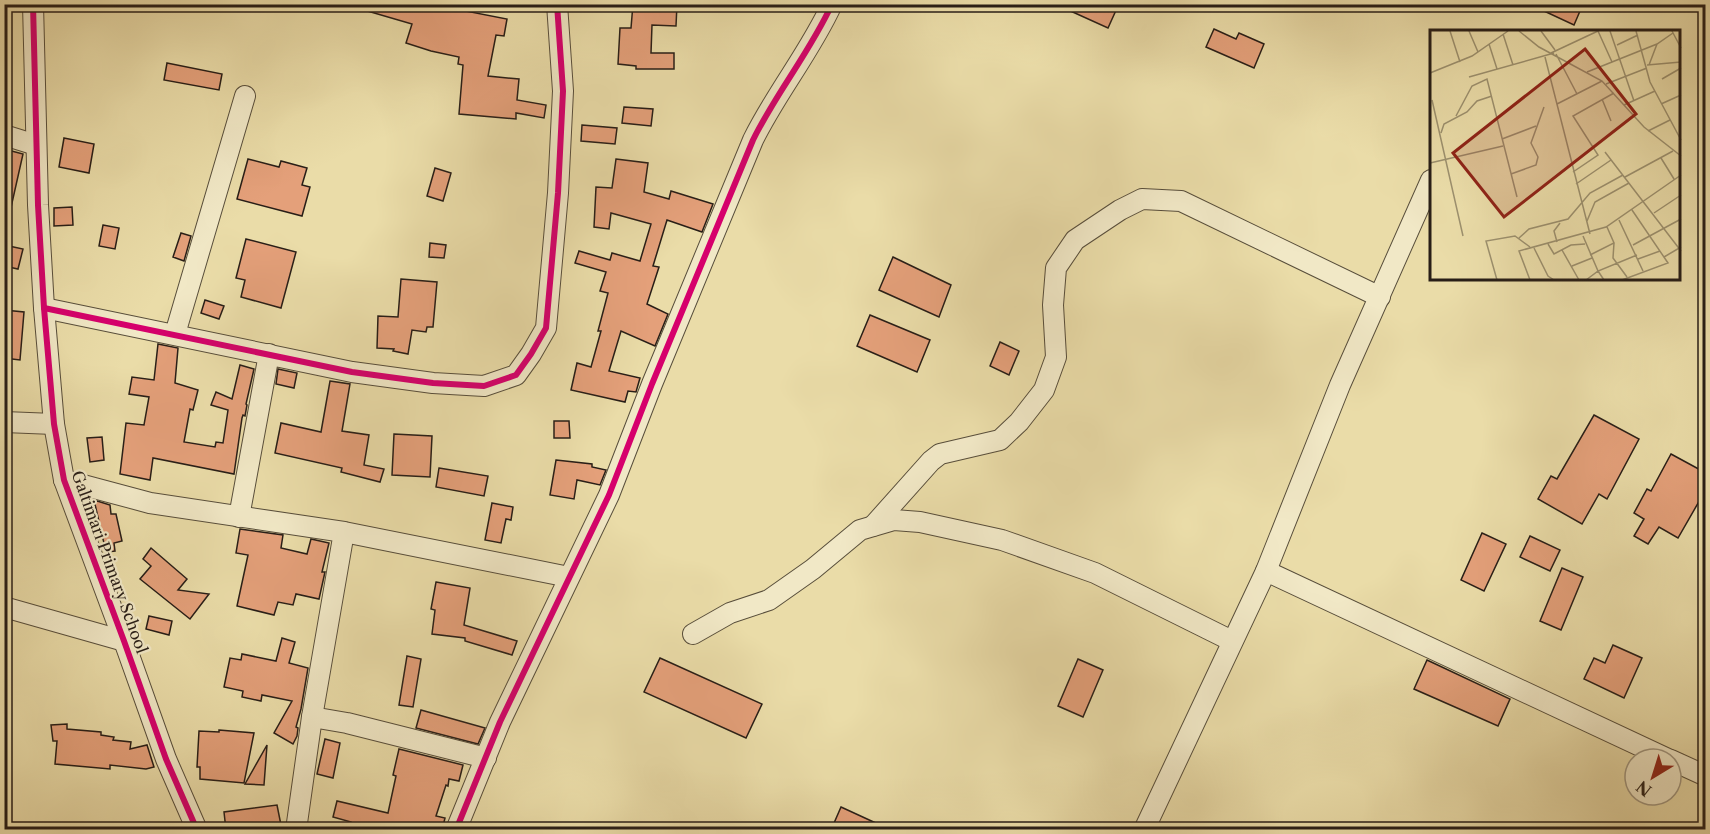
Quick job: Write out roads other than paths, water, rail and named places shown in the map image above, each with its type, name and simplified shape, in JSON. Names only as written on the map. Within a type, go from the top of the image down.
[{"type":"street","name":"Galtimari Primary School","points":[[33,4],[36,145],[44,308],[54,424],[64,480],[166,759],[197,830]]},
{"type":"street","points":[[44,308],[352,372],[433,383],[484,386],[516,375],[546,328],[558,193],[563,91],[558,4]]},
{"type":"street","points":[[456,830],[500,722],[609,495],[652,384],[753,140],[768,109],[820,31],[832,4]]},
{"type":"street","points":[[175,334],[245,96]]},
{"type":"street","points":[[4,135],[36,145]]},
{"type":"street","points":[[1144,830],[1266,570],[1340,385],[1430,182]]},
{"type":"street","points":[[873,526],[931,461],[940,454],[1000,440],[1019,422],[1044,390],[1056,357],[1053,305],[1056,268],[1076,240],[1120,210],[1142,199],[1181,201],[1380,297]]},
{"type":"street","points":[[239,517],[269,354]]},
{"type":"street","points":[[4,422],[54,424]]},
{"type":"street","points":[[64,480],[150,503],[344,532],[569,577]]},
{"type":"street","points":[[693,634],[730,613],[769,600],[813,569],[860,530],[894,520],[920,522],[1002,540],[1095,573],[1232,641]]},
{"type":"street","points":[[296,830],[312,717],[344,532]]},
{"type":"street","points":[[1266,570],[1642,747]]},
{"type":"street","points":[[4,607],[124,641]]},
{"type":"street","points":[[312,717],[347,723],[486,758]]},
{"type":"street","points":[[1683,766],[1706,776]]}]
